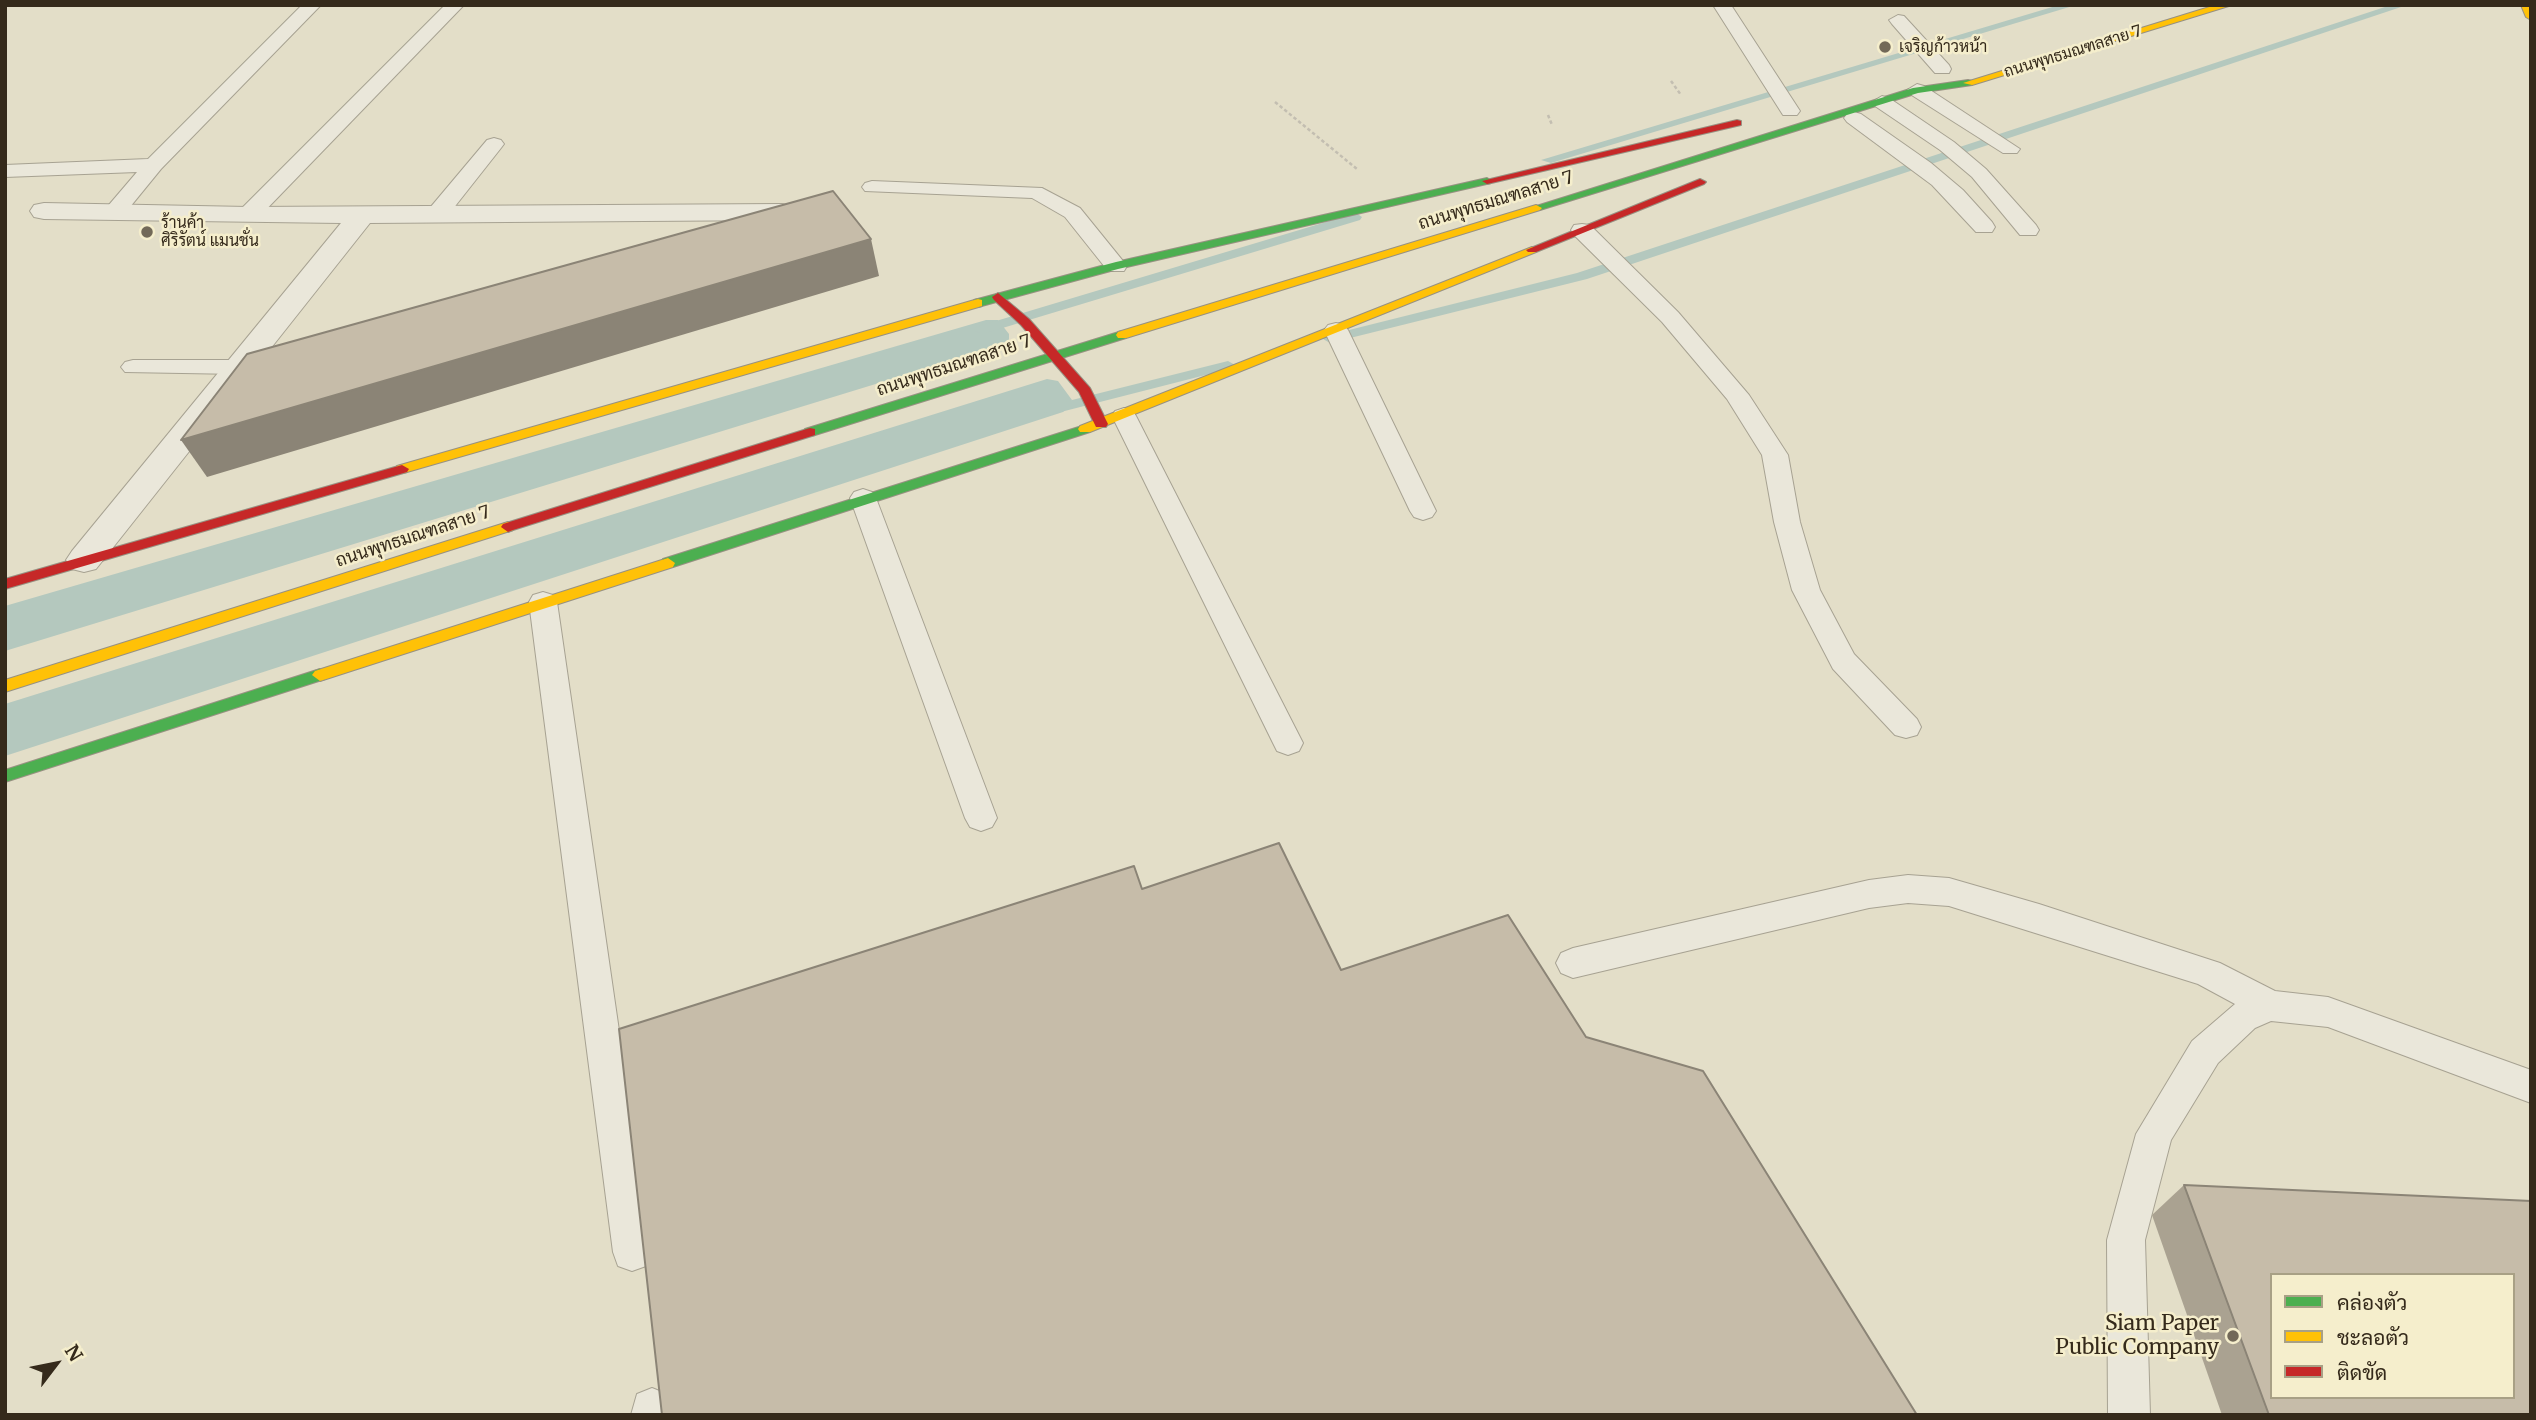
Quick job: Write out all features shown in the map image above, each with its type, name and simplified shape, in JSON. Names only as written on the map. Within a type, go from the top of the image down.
[{"type":"main road","name":"ถนนพุทธมณฑลสาย 7","points":[[5,686],[1053,355],[1869,108],[1917,90],[1965,84],[2227,5]]},
{"type":"main road","points":[[2526,5],[2531,17]]},
{"type":"main road","name":"ถนนพุทธมณฑลสาย 7","points":[[1917,90],[1948,68]]},
{"type":"main road","points":[[5,584],[998,297],[1116,266],[1790,111],[1838,105],[1869,108]]},
{"type":"main road","points":[[1767,154],[1869,108]]},
{"type":"main road","points":[[5,776],[1112,420],[1717,174]]},
{"type":"main road","points":[[998,297],[1112,420]]},
{"type":"street","points":[[44,211],[248,215],[782,212]]},
{"type":"street","points":[[84,560],[362,215]]},
{"type":"lane","points":[[113,213],[154,164],[312,5]]},
{"type":"lane","points":[[248,215],[455,5]]},
{"type":"lane","points":[[1722,5],[1790,111]]},
{"type":"lane","points":[[1898,20],[1948,68]]},
{"type":"lane","points":[[1917,90],[2010,149]]},
{"type":"lane","points":[[1869,108],[1962,199],[1983,227]]},
{"type":"lane","points":[[1869,108],[1947,146],[1979,173],[2028,230]]},
{"type":"lane","points":[[437,214],[494,144]]},
{"type":"lane","points":[[5,171],[154,164]]},
{"type":"lane","points":[[872,187],[1035,192],[1060,200],[1077,214],[1116,266]]},
{"type":"lane","points":[[1582,230],[1670,317],[1737,395],[1775,455],[1787,522],[1805,590],[1843,661],[1906,727]]},
{"type":"lane","points":[[1336,330],[1423,511]]},
{"type":"lane","points":[[132,367],[239,368]]},
{"type":"lane","points":[[1112,420],[1288,743]]},
{"type":"lane","points":[[863,498],[981,818]]},
{"type":"lane","points":[[543,602],[632,1252]]},
{"type":"lane","points":[[1573,963],[1869,894],[1908,889],[1949,892],[2208,973],[2270,1006],[2328,1012],[2531,1087]]},
{"type":"lane","points":[[2129,1415],[2126,1240],[2154,1135],[2205,1052],[2243,1017],[2270,1006]]},
{"type":"path","points":[[1275,103],[1348,159],[1388,203]]},
{"type":"shaded area","points":[[986,320],[998,320],[1009,334],[1009,340],[993,348],[5,651],[5,606]]},
{"type":"shaded area","points":[[1047,379],[1058,381],[1072,400],[1063,412],[5,756],[5,704]]},
{"type":"building","points":[[833,191],[871,239],[181,440],[247,354]]},
{"type":"building","points":[[1279,843],[1341,970],[1508,915],[1586,1037],[1703,1071],[1917,1415],[662,1415],[619,1029],[1134,866],[1142,889]]},
{"type":"building","name":"Siam Paper Public Company","points":[[2184,1185],[2531,1201],[2531,1415],[2269,1415]]},
{"type":"waterway","points":[[1547,160],[2071,5]]},
{"type":"waterway","points":[[1330,339],[1582,276],[2402,5]]},
{"type":"waterway","points":[[981,330],[1356,217]]},
{"type":"waterway","points":[[1049,410],[1228,365]]},
{"type":"traffic: fast","points":[[1536,208],[1917,90],[1968,83]]},
{"type":"traffic: fast","points":[[978,303],[1116,266],[1487,181]]},
{"type":"traffic: fast","points":[[810,432],[1122,335]]},
{"type":"traffic: fast","points":[[668,563],[1085,429]]},
{"type":"traffic: fast","points":[[5,776],[320,675]]},
{"type":"traffic: slow","points":[[1968,83],[2227,5]]},
{"type":"traffic: slow","points":[[2526,5],[2531,17]]},
{"type":"traffic: slow","points":[[1122,335],[1536,208]]},
{"type":"traffic: slow","points":[[1085,429],[1532,250]]},
{"type":"traffic: slow","points":[[402,469],[978,303]]},
{"type":"traffic: slow","points":[[5,686],[508,527]]},
{"type":"traffic: slow","points":[[320,675],[668,563]]},
{"type":"traffic: jam","points":[[1487,181],[1737,123]]},
{"type":"traffic: jam","points":[[1532,250],[1700,182]]},
{"type":"traffic: jam","points":[[998,297],[1025,322],[1085,391],[1101,424]]},
{"type":"traffic: jam","points":[[508,527],[810,432]]},
{"type":"traffic: jam","points":[[5,584],[402,469]]},
{"type":"place","name":"เจริญก้าวหน้า","points":[[1885,47]]},
{"type":"place","name":"ร้านค้า ศิริรัตน์ แมนชั่น","points":[[147,232]]},
{"type":"place","name":"Siam Paper Public Company","points":[[2233,1336]]}]
